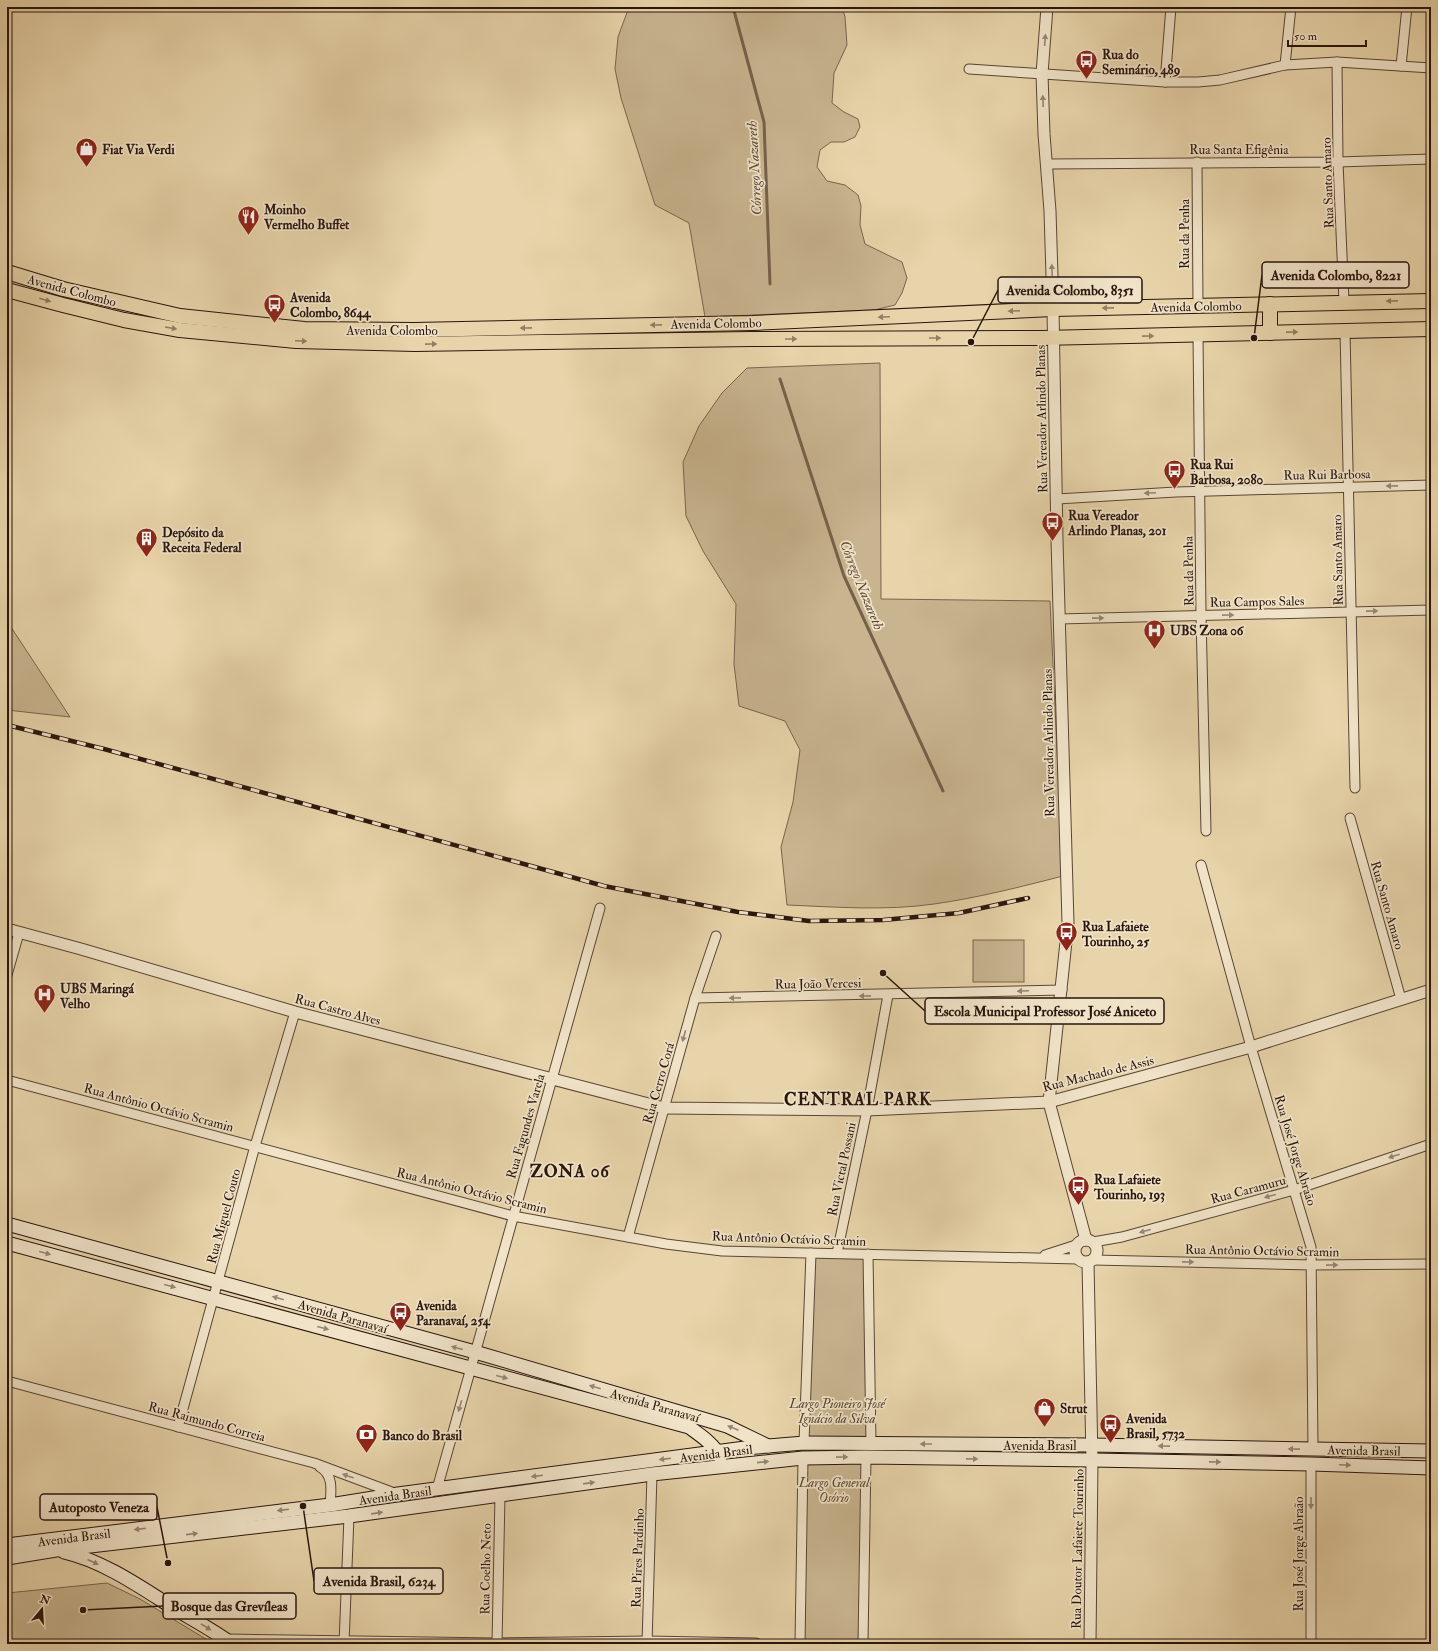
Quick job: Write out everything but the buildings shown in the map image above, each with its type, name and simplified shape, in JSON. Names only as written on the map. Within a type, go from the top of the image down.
[{"type":"main road","name":"Avenida Colombo","points":[[7,272],[63,289],[180,316],[304,329],[414,330],[753,323],[1053,309],[1431,301]]},
{"type":"main road","name":"Avenida Colombo","points":[[7,290],[124,320],[173,328],[296,341],[415,344],[752,339],[1053,338],[1431,329]]},
{"type":"main road","points":[[1270,304],[1270,333]]},
{"type":"main road","name":"Avenida Paranavaí","points":[[7,1224],[475,1352],[727,1426],[768,1446]]},
{"type":"main road","name":"Avenida Paranavaí","points":[[7,1243],[689,1427],[704,1438],[718,1452],[724,1465]]},
{"type":"main road","name":"Avenida Brasil","points":[[7,1545],[330,1506],[398,1494],[718,1452],[804,1443],[1091,1445],[1431,1451]]},
{"type":"main road","name":"Avenida Brasil","points":[[7,1558],[56,1550],[349,1516],[652,1474],[724,1465],[803,1458],[866,1457],[1092,1460],[1431,1468]]},
{"type":"main road","points":[[56,1550],[79,1555],[133,1582],[229,1642]]},
{"type":"street","name":"Rua Vereador Arlindo Planas","points":[[1047,7],[1042,74],[1046,164],[1050,211],[1066,903],[1068,922],[1062,990]]},
{"type":"street","points":[[1165,82],[1171,7]]},
{"type":"street","points":[[1286,65],[1291,7]]},
{"type":"street","points":[[1402,66],[1407,7]]},
{"type":"street","points":[[969,69],[1165,82],[1198,82],[1220,80],[1286,65],[1337,62],[1431,68]]},
{"type":"street","name":"Rua Santo Amaro","points":[[1337,62],[1338,162],[1344,302]]},
{"type":"street","name":"Rua Santa Efigênia","points":[[1046,164],[1338,162],[1431,159]]},
{"type":"street","name":"Rua da Penha","points":[[1197,162],[1198,306]]},
{"type":"street","name":"Rua Santo Amaro","points":[[1345,331],[1355,788]]},
{"type":"street","name":"Rua da Penha","points":[[1198,335],[1201,615],[1206,831]]},
{"type":"street","name":"Rua Rui Barbosa","points":[[1057,499],[1200,491],[1431,485]]},
{"type":"street","name":"Rua Campos Sales","points":[[1059,618],[1431,610]]},
{"type":"street","name":"Rua Santo Amaro","points":[[1350,818],[1401,999]]},
{"type":"street","name":"Rua José Jorge Abraão","points":[[1201,865],[1251,1047],[1311,1248],[1313,1449]]},
{"type":"street","name":"Rua Fagundes Varela","points":[[437,1489],[600,908]]},
{"type":"street","name":"Rua Castro Alves","points":[[7,929],[81,949],[295,1012],[664,1108]]},
{"type":"street","points":[[7,975],[19,933]]},
{"type":"street","name":"Rua Cerro Corá","points":[[628,1237],[695,998],[716,936]]},
{"type":"street","points":[[1062,990],[1049,1102],[1085,1242],[1097,1248],[1097,1256],[1086,1260],[1075,1252],[1085,1242]]},
{"type":"street","name":"Rua João Vercesi","points":[[695,998],[888,995],[1062,990]]},
{"type":"street","name":"Rua Machado de Assis","points":[[664,1108],[867,1110],[1049,1102],[1251,1047],[1431,990]]},
{"type":"street","name":"Rua Victal Possani","points":[[836,1253],[867,1110],[888,995]]},
{"type":"street","name":"Rua Miguel Couto","points":[[178,1427],[215,1298],[255,1146],[295,1012]]},
{"type":"street","name":"Rua Antônio Octávio Scramin","points":[[7,1080],[513,1216],[666,1244],[722,1250],[811,1253],[1038,1257],[1086,1260],[1312,1265],[1431,1264]]},
{"type":"street","name":"Rua Caramuru","points":[[1085,1242],[1122,1237],[1294,1190],[1431,1144]]},
{"type":"street","name":"Rua Antônio Octávio Scramin","points":[[1038,1257],[1085,1242]]},
{"type":"street","points":[[804,1443],[811,1253]]},
{"type":"street","points":[[868,1254],[870,1444]]},
{"type":"street","name":"Rua Doutor Lafaiete Tourinho","points":[[1086,1260],[1092,1460],[1090,1644]]},
{"type":"street","name":"Rua Raimundo Correia","points":[[7,1381],[314,1464],[398,1494]]},
{"type":"street","points":[[863,1644],[866,1457]]},
{"type":"street","points":[[800,1644],[803,1458]]},
{"type":"street","points":[[314,1464],[324,1470],[328,1475],[331,1483],[330,1506]]},
{"type":"street","name":"Rua José Jorge Abraão","points":[[1311,1464],[1311,1644]]},
{"type":"street","name":"Rua Pires Pardinho","points":[[647,1643],[652,1474]]},
{"type":"street","name":"Rua Coelho Neto","points":[[497,1644],[500,1495]]},
{"type":"street","points":[[344,1643],[349,1516]]},
{"type":"street","points":[[229,1642],[756,1644]]},
{"type":"green space","points":[[629,7],[842,7],[845,17],[847,45],[834,73],[832,103],[844,112],[858,119],[860,127],[855,137],[844,142],[831,142],[820,150],[817,167],[827,181],[845,185],[858,195],[861,206],[860,225],[865,244],[902,262],[907,278],[902,293],[895,305],[874,310],[705,317],[689,223],[655,205],[621,98],[615,69],[618,37]]},
{"type":"green space","points":[[880,363],[881,599],[1050,601],[1063,876],[950,902],[916,906],[861,908],[787,905],[781,847],[793,802],[800,750],[785,721],[739,706],[734,664],[736,604],[703,551],[686,516],[683,462],[699,426],[722,393],[747,368]]},
{"type":"green space","points":[[7,621],[70,717],[7,710]]},
{"type":"green space","points":[[973,940],[1024,940],[1024,982],[973,982]]},
{"type":"green space","name":"Largo Pioneiro José Ignácio da Silva","points":[[811,1253],[868,1254],[871,1444],[804,1443]]},
{"type":"green space","name":"Largo General Osório","points":[[866,1457],[863,1644],[800,1644],[803,1458]]},
{"type":"green space","points":[[107,1583],[140,1599],[214,1644],[7,1644],[7,1593]]},
{"type":"waterway","name":"Córrego Nazareth","points":[[733,7],[764,122],[770,284]]},
{"type":"waterway","name":"Córrego Nazareth","points":[[780,379],[844,576],[943,791]]},
{"type":"railway","points":[[7,725],[104,749],[604,886],[738,912],[809,921],[883,920],[959,913],[1028,898]]},
{"type":"place","name":"Rua do Seminário, 489","points":[[1087,80]]},
{"type":"place","name":"Fiat Via Verdi","points":[[87,168]]},
{"type":"place","name":"Moinho Vermelho Buffet","points":[[248,236]]},
{"type":"place","name":"Avenida Colombo, 8644","points":[[275,324]]},
{"type":"place","name":"Avenida Colombo, 8221","points":[[1254,338]]},
{"type":"place","name":"Avenida Colombo, 8351","points":[[971,342]]},
{"type":"place","name":"Rua Rui Barbosa, 2080","points":[[1175,490]]},
{"type":"place","name":"Rua Vereador Arlindo Planas, 201","points":[[1053,542]]},
{"type":"place","name":"Depósito da Receita Federal","points":[[147,558]]},
{"type":"place","name":"UBS Zona 06","points":[[1154,650]]},
{"type":"place","name":"Rua Lafaiete Tourinho, 25","points":[[1067,952]]},
{"type":"place","name":"Escola Municipal Professor José Aniceto","points":[[883,973]]},
{"type":"place","name":"UBS Maringá Velho","points":[[44,1014]]},
{"type":"place","name":"Rua Lafaiete Tourinho, 193","points":[[1079,1206]]},
{"type":"place","name":"Avenida Paranavaí, 254","points":[[401,1332]]},
{"type":"place","name":"Strut","points":[[1044,1428]]},
{"type":"place","name":"Avenida Brasil, 5732","points":[[1111,1444]]},
{"type":"place","name":"Banco do Brasil","points":[[366,1454]]},
{"type":"place","name":"Avenida Brasil, 6234","points":[[303,1506]]},
{"type":"place","name":"Autoposto Veneza","points":[[168,1563]]},
{"type":"place","name":"Bosque das Grevíleas","points":[[83,1610]]},
{"type":"district","name":"CENTRAL PARK","points":[[858,1099]]},
{"type":"district","name":"ZONA 06","points":[[570,1171]]}]
